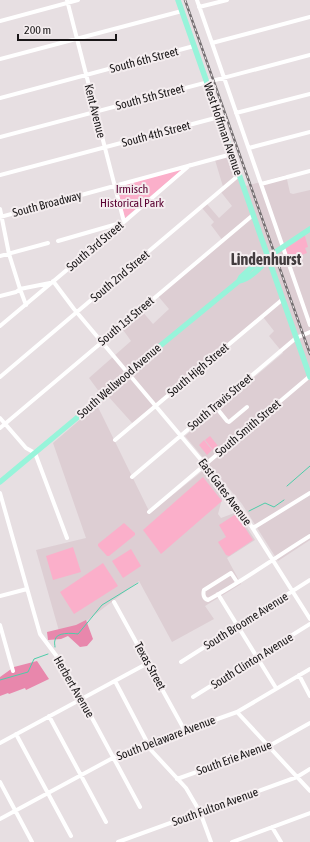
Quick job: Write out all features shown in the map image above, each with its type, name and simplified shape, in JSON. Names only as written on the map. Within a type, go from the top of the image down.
[{"type":"main road","name":"West Hoffman Avenue","points":[[178,0],[310,377]]},
{"type":"main road","name":"South Wellwood Avenue","points":[[0,482],[109,391],[128,372],[239,281],[243,280],[265,264],[268,257],[310,229]]},
{"type":"street","points":[[0,21],[67,1],[78,0]]},
{"type":"street","name":"West Hoffman Avenue","points":[[197,0],[310,325]]},
{"type":"street","points":[[199,7],[227,0]]},
{"type":"street","name":"Kent Avenue","points":[[67,1],[124,222]]},
{"type":"street","points":[[0,59],[182,11]]},
{"type":"street","points":[[212,42],[310,17]]},
{"type":"street","name":"South 6th Street","points":[[0,98],[194,46]]},
{"type":"street","name":"South 5th Street","points":[[0,137],[310,55]]},
{"type":"street","points":[[236,113],[310,94]]},
{"type":"street","name":"South 4th Street","points":[[0,175],[219,117]]},
{"type":"street","points":[[249,148],[310,132]]},
{"type":"street","name":"South Broadway","points":[[1,216],[115,186],[190,164],[232,154]]},
{"type":"street","name":"South 3rd Street","points":[[0,326],[124,222],[190,164]]},
{"type":"street","points":[[261,184],[310,171]]},
{"type":"street","name":"South 2nd Street","points":[[0,377],[240,175]]},
{"type":"street","points":[[0,209],[9,254],[26,305]]},
{"type":"street","name":"South 1st Street","points":[[0,428],[253,215]]},
{"type":"street","points":[[58,241],[124,222]]},
{"type":"street","points":[[0,256],[48,243]]},
{"type":"street","points":[[0,296],[16,292],[20,289],[52,282]]},
{"type":"street","name":"East Gates Avenue","points":[[52,282],[181,435],[243,513],[310,619]]},
{"type":"street","name":"South High Street","points":[[115,440],[283,299]]},
{"type":"street","name":"South Travis Street","points":[[132,477],[296,338],[310,332]]},
{"type":"street","name":"South Smith Street","points":[[150,512],[204,464],[310,377]]},
{"type":"street","points":[[215,406],[228,422],[247,407]]},
{"type":"street","points":[[0,418],[26,448],[35,453],[67,538]]},
{"type":"street","name":"Herbert Avenue","points":[[0,493],[40,634],[64,666],[140,807]]},
{"type":"street","points":[[253,528],[310,493]]},
{"type":"street","points":[[237,582],[231,573],[204,590],[204,597],[207,600],[218,594],[310,536]]},
{"type":"street","name":"South Broome Avenue","points":[[181,662],[310,580]]},
{"type":"street","points":[[0,596],[27,589]]},
{"type":"street","points":[[218,594],[276,688]]},
{"type":"street","name":"Texas Street","points":[[114,602],[184,731]]},
{"type":"street","name":"South Clinton Avenue","points":[[194,697],[310,624]]},
{"type":"street","points":[[0,625],[13,671]]},
{"type":"street","points":[[0,743],[148,663]]},
{"type":"street","name":"South Delaware Avenue","points":[[0,819],[113,758],[148,743],[237,712],[310,669]]},
{"type":"street","points":[[298,675],[310,696]]},
{"type":"street","points":[[115,681],[150,749],[186,788],[200,812],[211,842]]},
{"type":"street","points":[[237,712],[310,791]]},
{"type":"street","points":[[49,716],[106,822]]},
{"type":"street","name":"South Erie Avenue","points":[[177,778],[269,746],[310,723]]},
{"type":"street","points":[[16,734],[71,836]]},
{"type":"street","name":"South Fulton Avenue","points":[[118,842],[297,777],[310,769]]},
{"type":"street","points":[[0,782],[32,842]]},
{"type":"street","points":[[232,842],[310,813]]},
{"type":"street","points":[[272,827],[280,842]]},
{"type":"shaded area","points":[[231,155],[242,187],[286,175],[290,193],[293,194],[310,190],[310,540],[278,561],[242,504],[185,436],[283,353],[269,336],[274,331],[263,317],[134,425],[107,395],[103,397],[89,378],[131,341],[121,327],[141,310],[153,324],[169,309],[158,296],[223,241],[211,225],[214,222],[202,208],[207,204],[219,218],[232,206],[221,192],[224,190],[215,160]]},
{"type":"shaded area","points":[[97,405],[150,513],[205,469],[225,497],[222,499],[218,514],[221,518],[237,512],[255,540],[227,558],[241,584],[205,606],[214,619],[172,642],[139,581],[80,626],[59,631],[36,550],[86,538],[53,443]]},
{"type":"shaded area","points":[[86,620],[93,639],[87,646],[80,647],[68,636],[61,639],[48,640],[47,632],[76,625]]},
{"type":"shaded area","points":[[37,661],[49,679],[26,690],[25,688],[0,696],[0,677],[14,667]]},
{"type":"green space","name":"Irmisch Historical Park","points":[[185,167],[125,218],[117,187]]},
{"type":"green space","points":[[304,233],[308,247],[305,248],[307,253],[288,260],[283,247]]},
{"type":"green space","points":[[210,436],[218,446],[213,450],[205,440]]},
{"type":"green space","points":[[204,440],[212,450],[207,455],[199,445]]},
{"type":"green space","points":[[203,477],[222,501],[161,554],[143,530]]},
{"type":"green space","points":[[236,514],[253,540],[229,556],[226,555],[218,542],[226,537],[219,525]]},
{"type":"green space","points":[[124,523],[135,533],[135,535],[107,556],[98,544]]},
{"type":"green space","points":[[73,547],[81,572],[53,580],[46,556]]},
{"type":"green space","points":[[131,549],[141,566],[123,578],[112,561]]},
{"type":"green space","points":[[103,563],[118,586],[74,614],[60,592]]},
{"type":"waterway","points":[[287,486],[310,466]]},
{"type":"waterway","points":[[249,511],[265,503],[274,507],[284,500]]},
{"type":"waterway","points":[[55,647],[56,637],[61,634],[78,634],[102,605],[138,583]]},
{"type":"waterway","points":[[0,680],[28,672],[34,659],[48,654]]},
{"type":"railway","points":[[185,0],[310,354]]},
{"type":"district","name":"Lindenhurst","points":[[266,259]]}]
